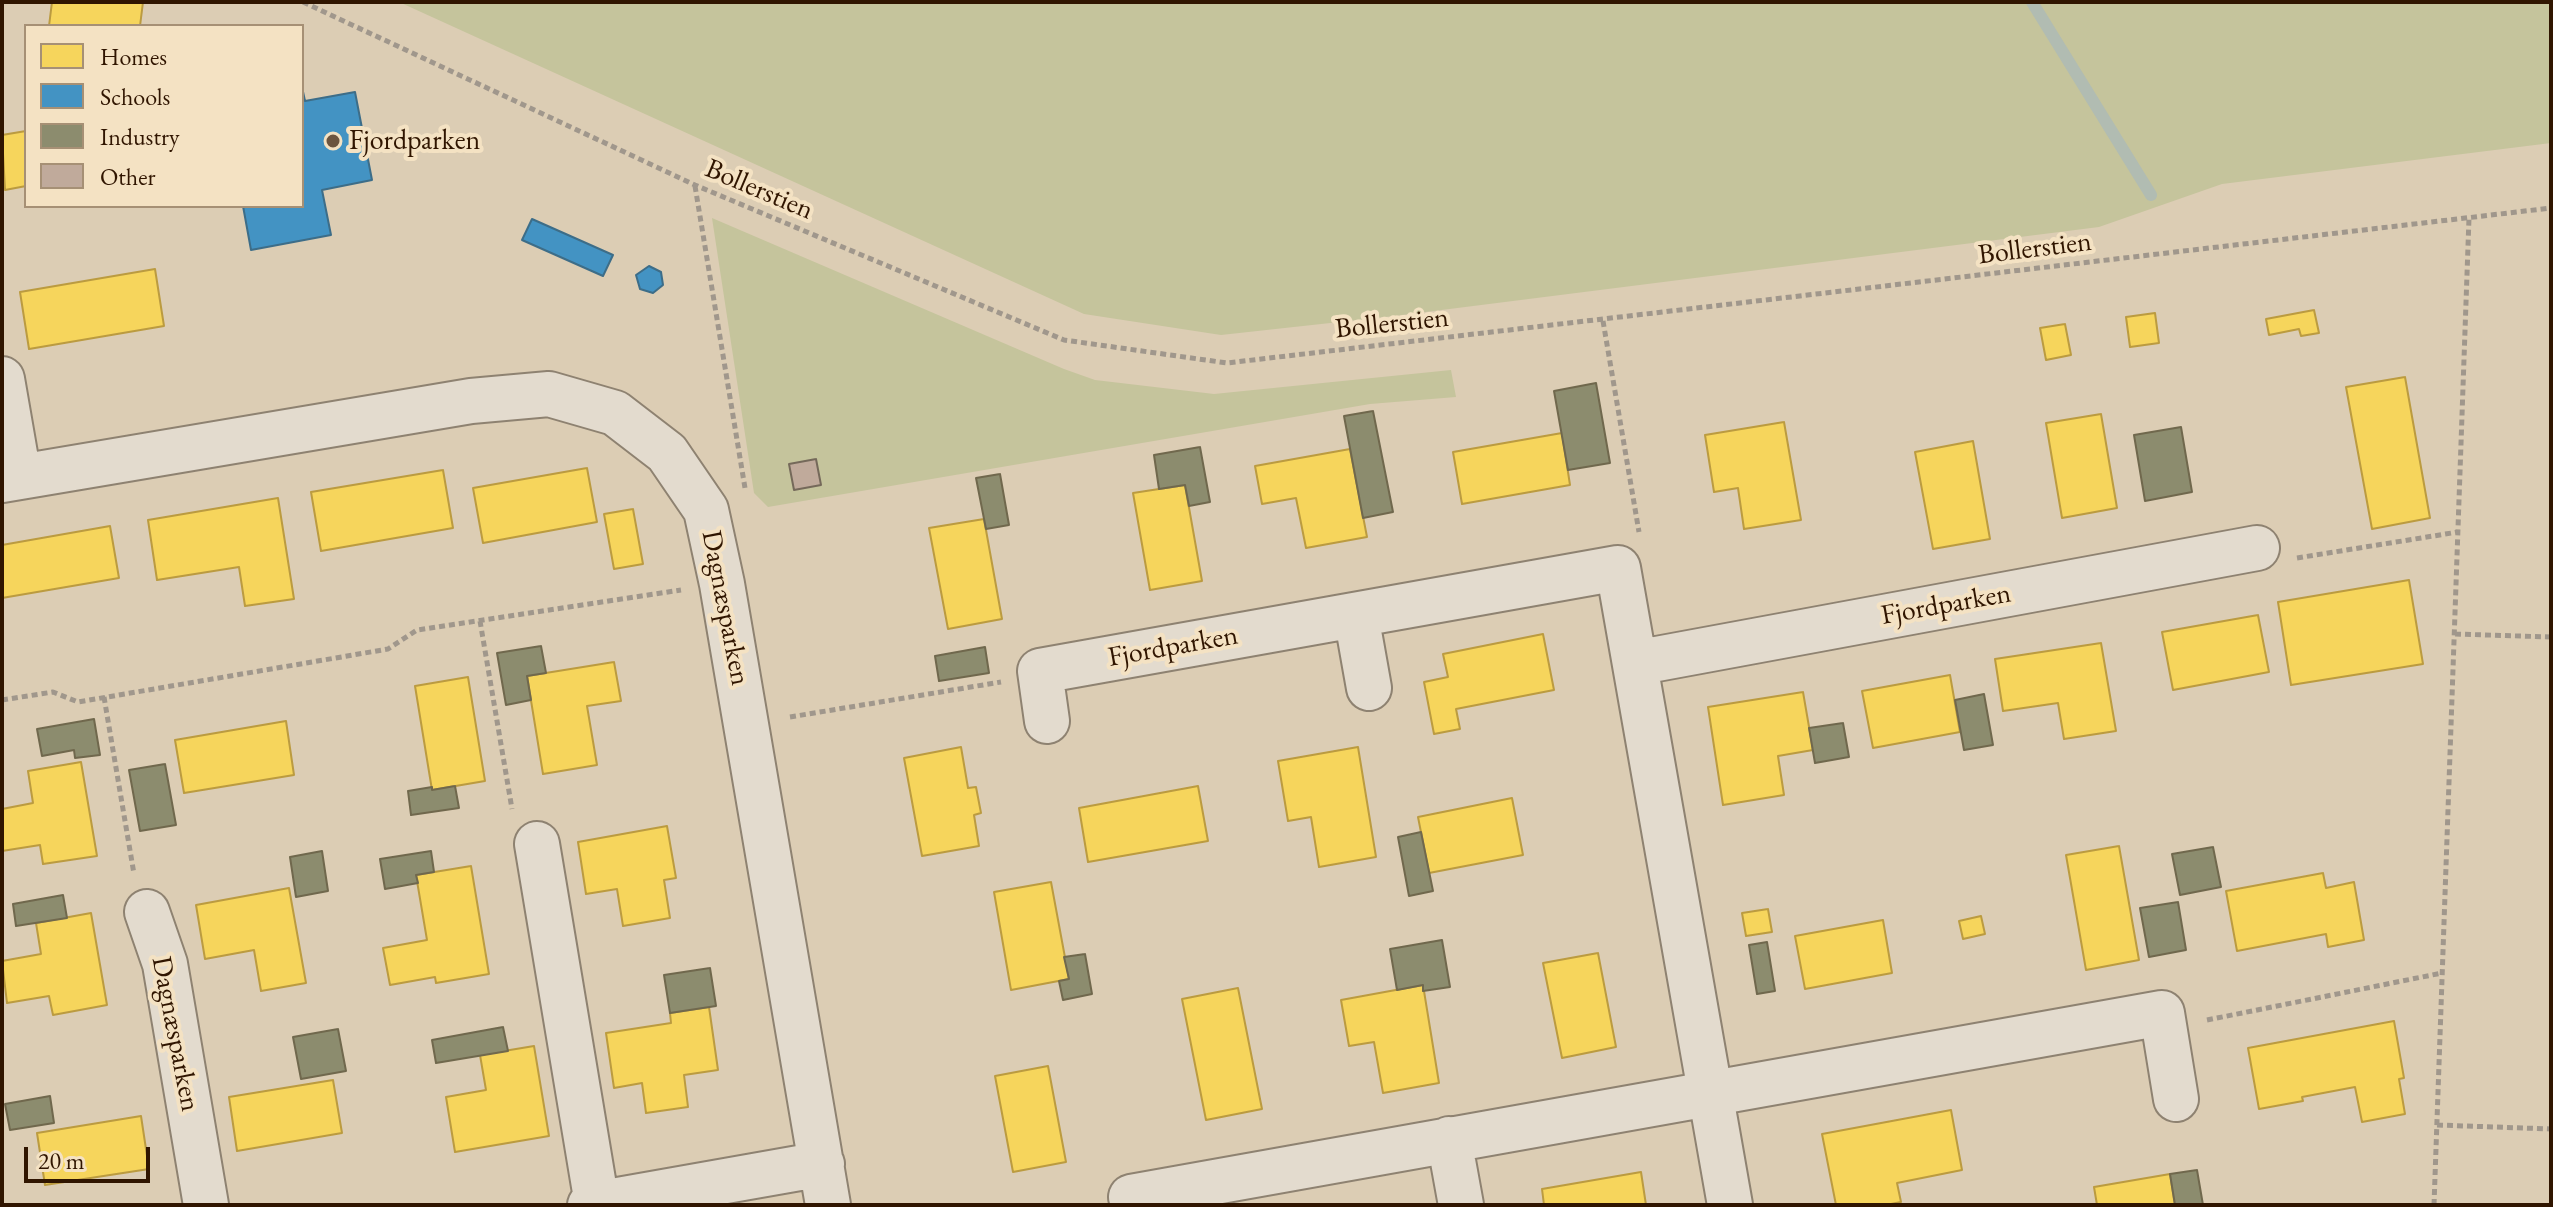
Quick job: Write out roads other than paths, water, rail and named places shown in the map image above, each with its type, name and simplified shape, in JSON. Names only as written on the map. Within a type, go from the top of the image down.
[{"type":"street","name":"Dagnæsparken","points":[[2,379],[10,479],[471,401],[549,394],[615,413],[667,453],[706,510],[722,584],[825,1185],[594,1204],[537,844]]},
{"type":"street","name":"Fjordparken","points":[[1047,721],[1040,671],[1618,568],[1635,663],[2257,548]]},
{"type":"street","points":[[1356,615],[1369,688]]},
{"type":"street","points":[[1635,663],[1730,1205]]},
{"type":"street","name":"Dagnæsparken","points":[[147,912],[165,964],[206,1205]]},
{"type":"street","points":[[1133,1205],[1131,1197],[2162,1013],[2176,1099]]},
{"type":"street","points":[[1449,1139],[1461,1205]]},
{"type":"waterway","points":[[2032,2],[2151,195]]},
{"type":"place","name":"Fjordparken","points":[[333,141]]}]
